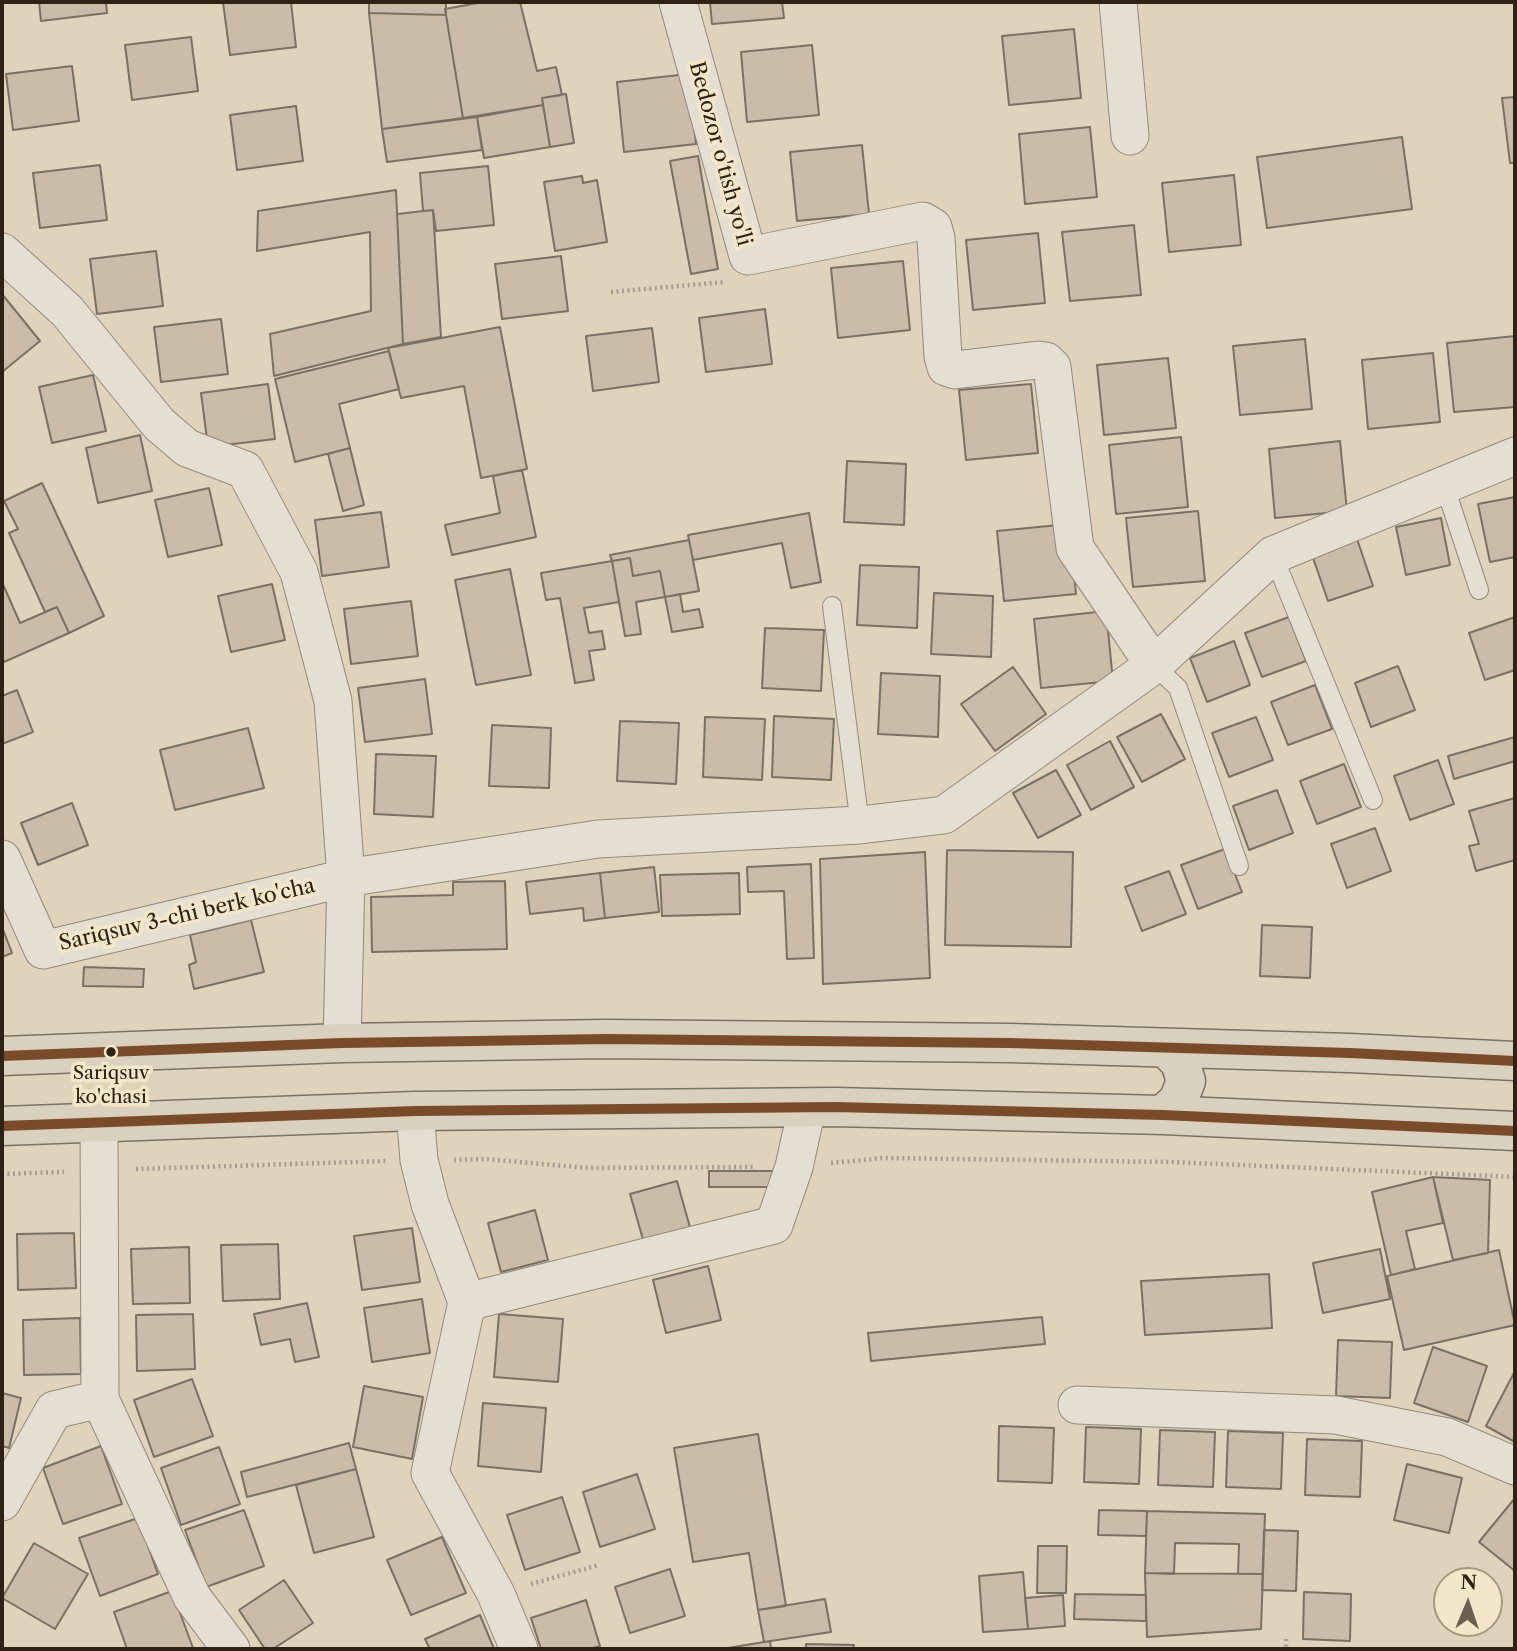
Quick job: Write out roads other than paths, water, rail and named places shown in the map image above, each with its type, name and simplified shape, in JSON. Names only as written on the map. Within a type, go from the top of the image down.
[{"type":"main road","points":[[2,1056],[342,1043],[606,1039],[824,1040],[1166,1048],[1515,1061]]},
{"type":"main road","points":[[1163,1115],[1178,1101],[1186,1080],[1180,1062],[1166,1048]]},
{"type":"main road","points":[[2,1126],[415,1111],[807,1108],[1163,1115],[1515,1131]]},
{"type":"street","name":"Bedozor o'tish yo'li","points":[[678,2],[748,256],[923,221],[933,227],[946,367],[955,370],[1038,360],[1046,361],[1052,367],[1075,548],[1154,665]]},
{"type":"street","points":[[1118,2],[1130,136]]},
{"type":"street","points":[[2,252],[67,311],[159,424],[187,448],[245,470],[299,572],[333,701],[346,878],[342,1043]]},
{"type":"street","points":[[346,878],[598,839],[860,825],[944,815],[1154,665],[1273,555],[1515,456]]},
{"type":"street","name":"Sariqsuv 3-chi berk ko'cha","points":[[2,859],[43,950],[346,878]]},
{"type":"street","points":[[467,1302],[774,1225],[794,1167],[807,1108]]},
{"type":"street","points":[[415,1111],[419,1160],[430,1204],[467,1302],[430,1473],[496,1594],[519,1649]]},
{"type":"street","points":[[99,1121],[100,1399],[192,1597],[231,1649]]},
{"type":"street","points":[[2,1502],[54,1409],[100,1399]]},
{"type":"street","points":[[1077,1405],[1336,1415],[1447,1437],[1515,1466]]},
{"type":"lane","points":[[1444,484],[1479,590]]},
{"type":"lane","points":[[1273,555],[1373,800]]},
{"type":"lane","points":[[832,606],[860,825]]},
{"type":"lane","points":[[1154,665],[1178,688],[1239,866]]},
{"type":"place","name":"Sariqsuv ko'chasi","points":[[111,1052]]}]
